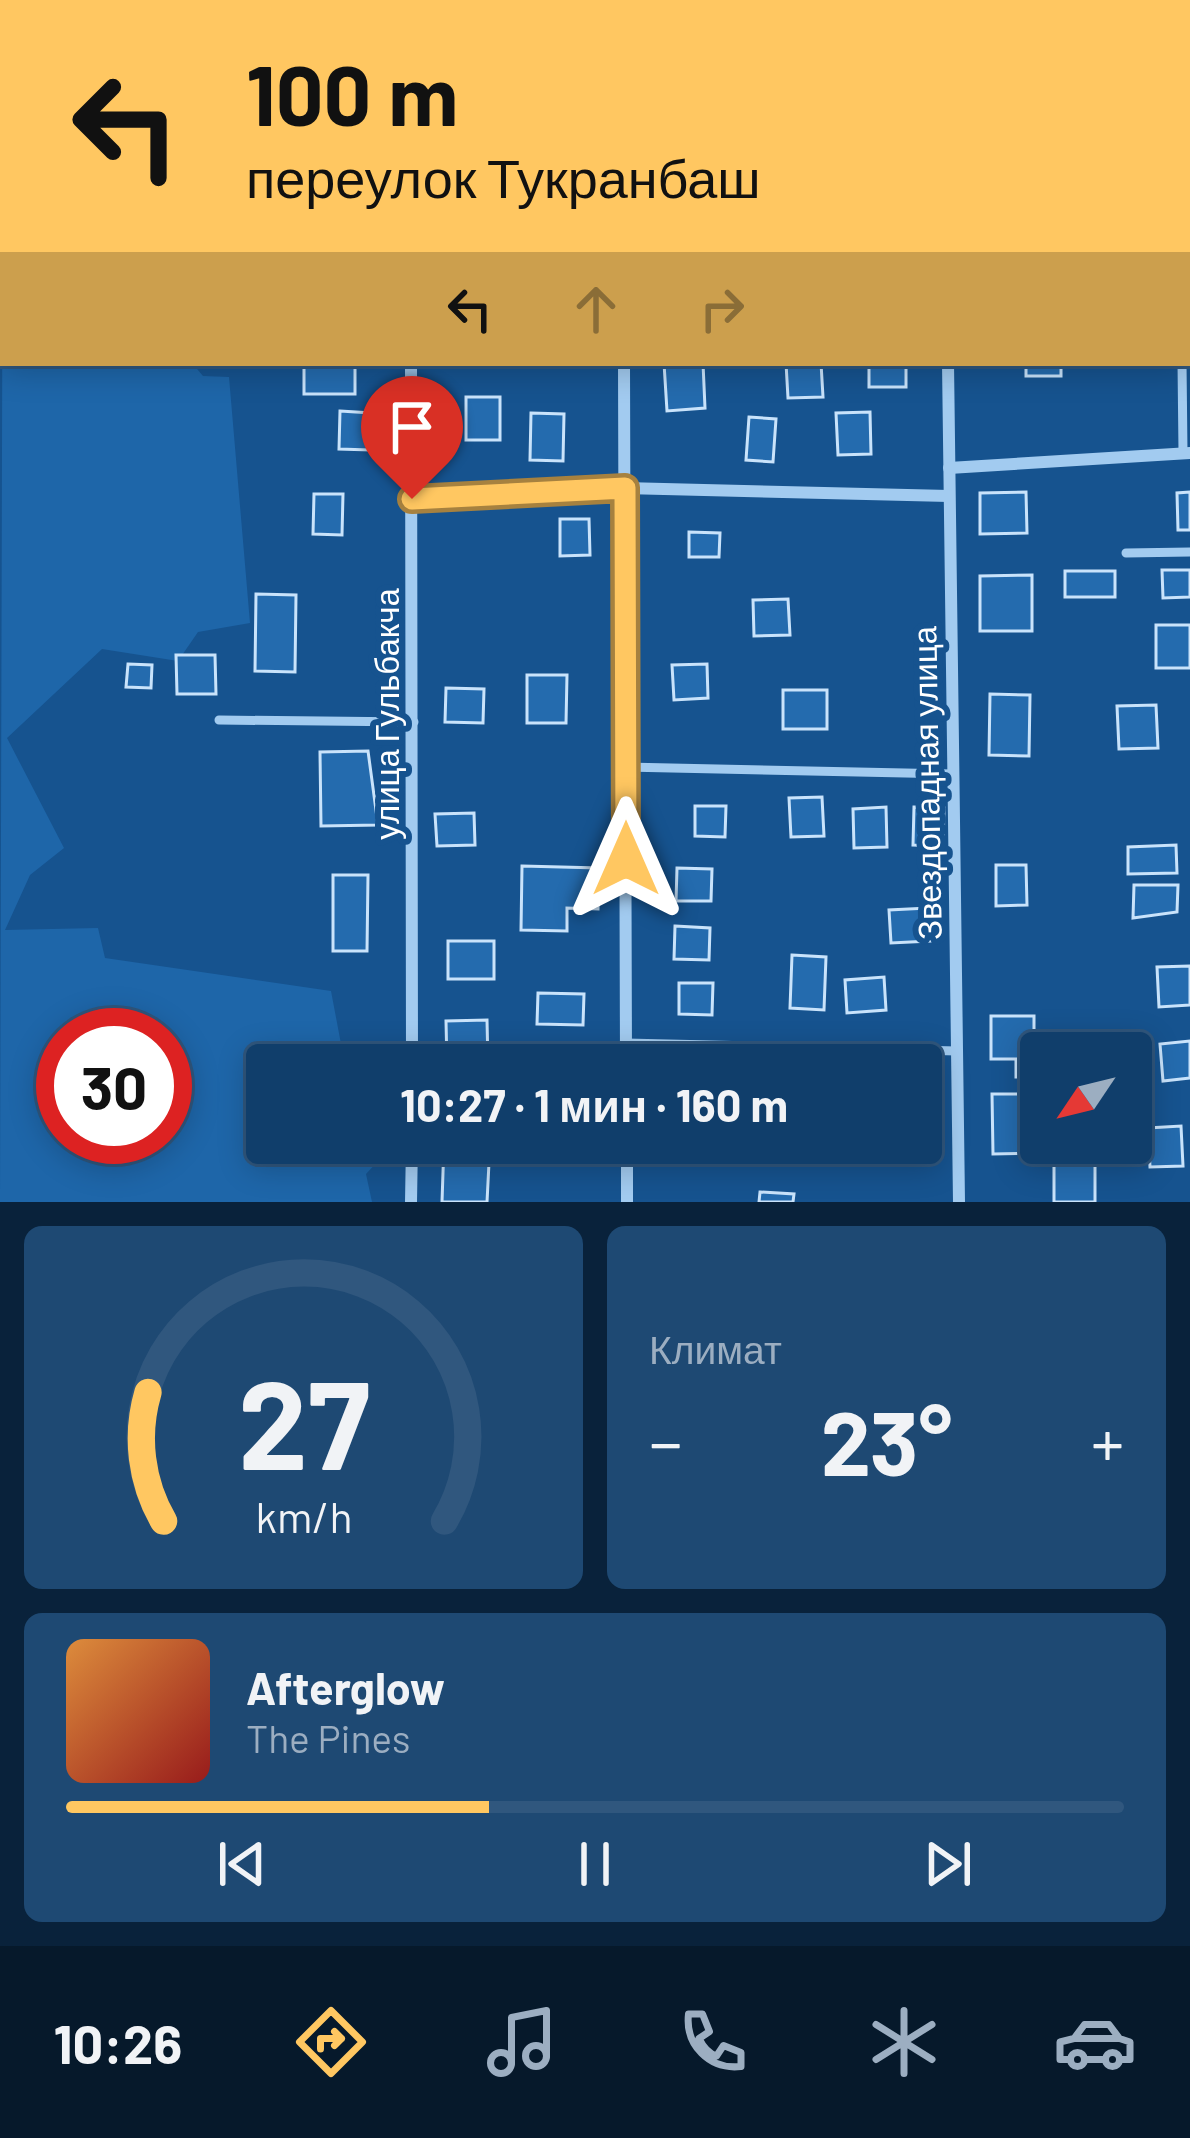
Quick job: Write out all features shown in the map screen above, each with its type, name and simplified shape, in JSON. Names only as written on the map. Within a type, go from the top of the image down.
[{"type":"street","name":"улица Гульбакча","points":[[411,366],[412,1044]]},
{"type":"street","points":[[624,366],[626,1042]]},
{"type":"street","name":"Звездопадная улица","points":[[948,366],[958,1202]]},
{"type":"street","points":[[949,468],[1187,452]]},
{"type":"street","points":[[412,499],[625,488],[949,496]]},
{"type":"street","points":[[411,1202],[412,1164]]},
{"type":"street","points":[[627,1164],[627,1202]]},
{"type":"lane","points":[[1182,366],[1187,452]]},
{"type":"lane","points":[[1126,553],[1190,552]]},
{"type":"lane","points":[[219,720],[414,722]]},
{"type":"lane","points":[[626,767],[953,774]]},
{"type":"lane","points":[[626,1042],[956,1051]]},
{"type":"shaded area","points":[[2,366],[195,366],[203,376],[229,377],[250,623],[198,632],[178,661],[102,649],[7,738],[64,848],[30,875],[5,930],[98,928],[105,958],[331,991],[341,1044],[246,1044],[246,1164],[375,1164],[366,1174],[372,1202],[0,1202]]},
{"type":"building","points":[[304,366],[355,366],[355,394],[304,394]]},
{"type":"building","points":[[664,366],[703,366],[705,408],[667,411]]},
{"type":"building","points":[[786,366],[821,366],[823,397],[788,398]]},
{"type":"building","points":[[869,366],[906,366],[906,387],[869,387]]},
{"type":"building","points":[[1026,366],[1061,366],[1061,376],[1026,376]]},
{"type":"building","points":[[466,397],[500,397],[500,440],[466,440]]},
{"type":"building","points":[[340,411],[371,413],[370,450],[339,449]]},
{"type":"building","points":[[870,412],[871,454],[838,455],[836,413]]},
{"type":"building","points":[[531,413],[564,414],[563,461],[530,460]]},
{"type":"building","points":[[749,417],[776,419],[773,462],[746,460]]},
{"type":"building","points":[[1026,492],[1027,533],[980,534],[980,493]]},
{"type":"building","points":[[1190,492],[1190,530],[1178,530],[1177,493]]},
{"type":"building","points":[[314,494],[343,494],[342,535],[313,534]]},
{"type":"building","points":[[560,519],[589,519],[590,555],[560,556]]},
{"type":"building","points":[[689,532],[720,533],[719,557],[689,557]]},
{"type":"building","points":[[1162,570],[1190,570],[1190,597],[1163,598]]},
{"type":"building","points":[[1065,571],[1115,571],[1115,597],[1065,597]]},
{"type":"building","points":[[1032,575],[1032,631],[980,631],[980,576]]},
{"type":"building","points":[[256,594],[296,595],[295,672],[255,671]]},
{"type":"building","points":[[788,599],[790,635],[754,636],[753,600]]},
{"type":"building","points":[[1156,625],[1190,625],[1190,668],[1156,668]]},
{"type":"building","points":[[176,655],[215,655],[216,694],[177,694]]},
{"type":"building","points":[[128,664],[152,665],[151,688],[126,687]]},
{"type":"building","points":[[707,664],[708,698],[674,700],[672,665]]},
{"type":"building","points":[[527,675],[567,675],[566,723],[527,723]]},
{"type":"building","points":[[446,688],[484,689],[483,723],[445,722]]},
{"type":"building","points":[[783,690],[827,690],[827,729],[783,729]]},
{"type":"building","points":[[990,694],[1030,695],[1029,756],[989,755]]},
{"type":"building","points":[[1156,705],[1158,748],[1119,749],[1117,706]]},
{"type":"building","points":[[368,751],[378,825],[321,826],[320,752]]},
{"type":"building","points":[[822,797],[824,836],[791,837],[789,798]]},
{"type":"building","points":[[695,806],[726,806],[725,837],[695,836]]},
{"type":"building","points":[[886,807],[887,847],[854,848],[853,809]]},
{"type":"building","points":[[914,807],[944,808],[943,846],[913,845]]},
{"type":"building","points":[[474,813],[475,845],[437,846],[435,814]]},
{"type":"building","points":[[1176,845],[1177,873],[1128,874],[1128,847]]},
{"type":"building","points":[[996,865],[1026,865],[1027,905],[996,906]]},
{"type":"building","points":[[522,866],[599,868],[598,909],[567,908],[567,931],[521,930]]},
{"type":"building","points":[[677,868],[712,869],[711,901],[676,901]]},
{"type":"building","points":[[333,875],[368,875],[367,951],[333,951]]},
{"type":"building","points":[[1134,885],[1178,885],[1177,912],[1133,918]]},
{"type":"building","points":[[928,908],[930,941],[891,943],[889,910]]},
{"type":"building","points":[[675,926],[710,928],[709,960],[674,959]]},
{"type":"building","points":[[448,941],[494,941],[494,979],[448,979]]},
{"type":"building","points":[[792,955],[826,957],[824,1010],[790,1008]]},
{"type":"building","points":[[1190,966],[1190,1005],[1159,1007],[1157,967]]},
{"type":"building","points":[[884,977],[886,1010],[847,1013],[845,980]]},
{"type":"building","points":[[679,983],[713,983],[712,1015],[679,1014]]},
{"type":"building","points":[[538,993],[584,994],[583,1025],[537,1024]]},
{"type":"building","points":[[991,1016],[1034,1016],[1034,1032],[1020,1032],[1020,1077],[1016,1077],[1016,1059],[991,1059]]},
{"type":"building","points":[[487,1020],[488,1044],[447,1044],[446,1021]]},
{"type":"building","points":[[1190,1041],[1190,1078],[1163,1081],[1160,1044]]},
{"type":"building","points":[[992,1094],[1020,1094],[1020,1153],[993,1154]]},
{"type":"building","points":[[1181,1126],[1183,1166],[1150,1167],[1152,1128]]},
{"type":"building","points":[[443,1164],[489,1164],[487,1202],[442,1202]]},
{"type":"building","points":[[1054,1164],[1095,1164],[1095,1202],[1054,1202]]},
{"type":"building","points":[[760,1192],[794,1194],[793,1202],[759,1202]]},
{"type":"route","points":[[412,499],[625,488],[626,859]]}]
